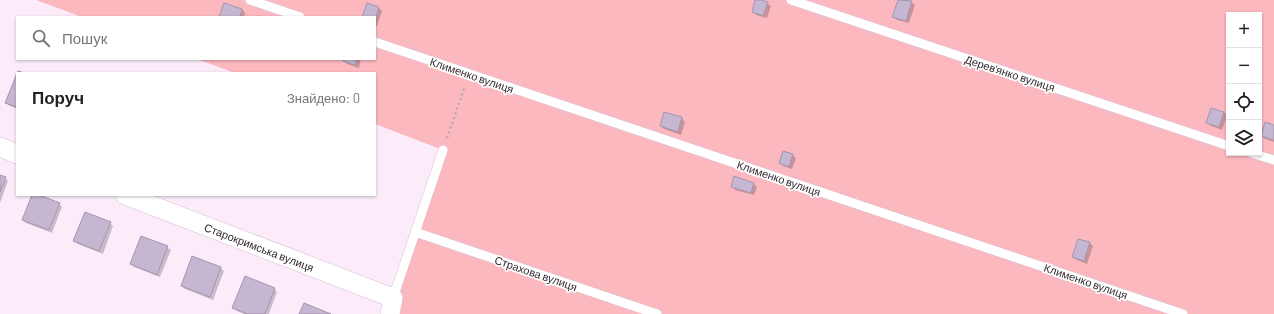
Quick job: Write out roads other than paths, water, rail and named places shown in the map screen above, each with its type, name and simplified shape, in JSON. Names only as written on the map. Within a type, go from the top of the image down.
[{"type":"street","points":[[0,147],[16,154]]},
{"type":"street","name":"Старокримська вулиця","points":[[127,196],[392,306]]},
{"type":"lane","points":[[250,0],[297,16]]},
{"type":"lane","name":"Дерев'янко вулиця","points":[[791,0],[1226,145]]},
{"type":"lane","name":"Клименко вулиця","points":[[376,42],[1183,314]]},
{"type":"lane","points":[[392,306],[415,232],[444,150]]},
{"type":"lane","points":[[1261,156],[1274,160]]},
{"type":"lane","name":"Страхова вулиця","points":[[415,232],[657,314]]}]
